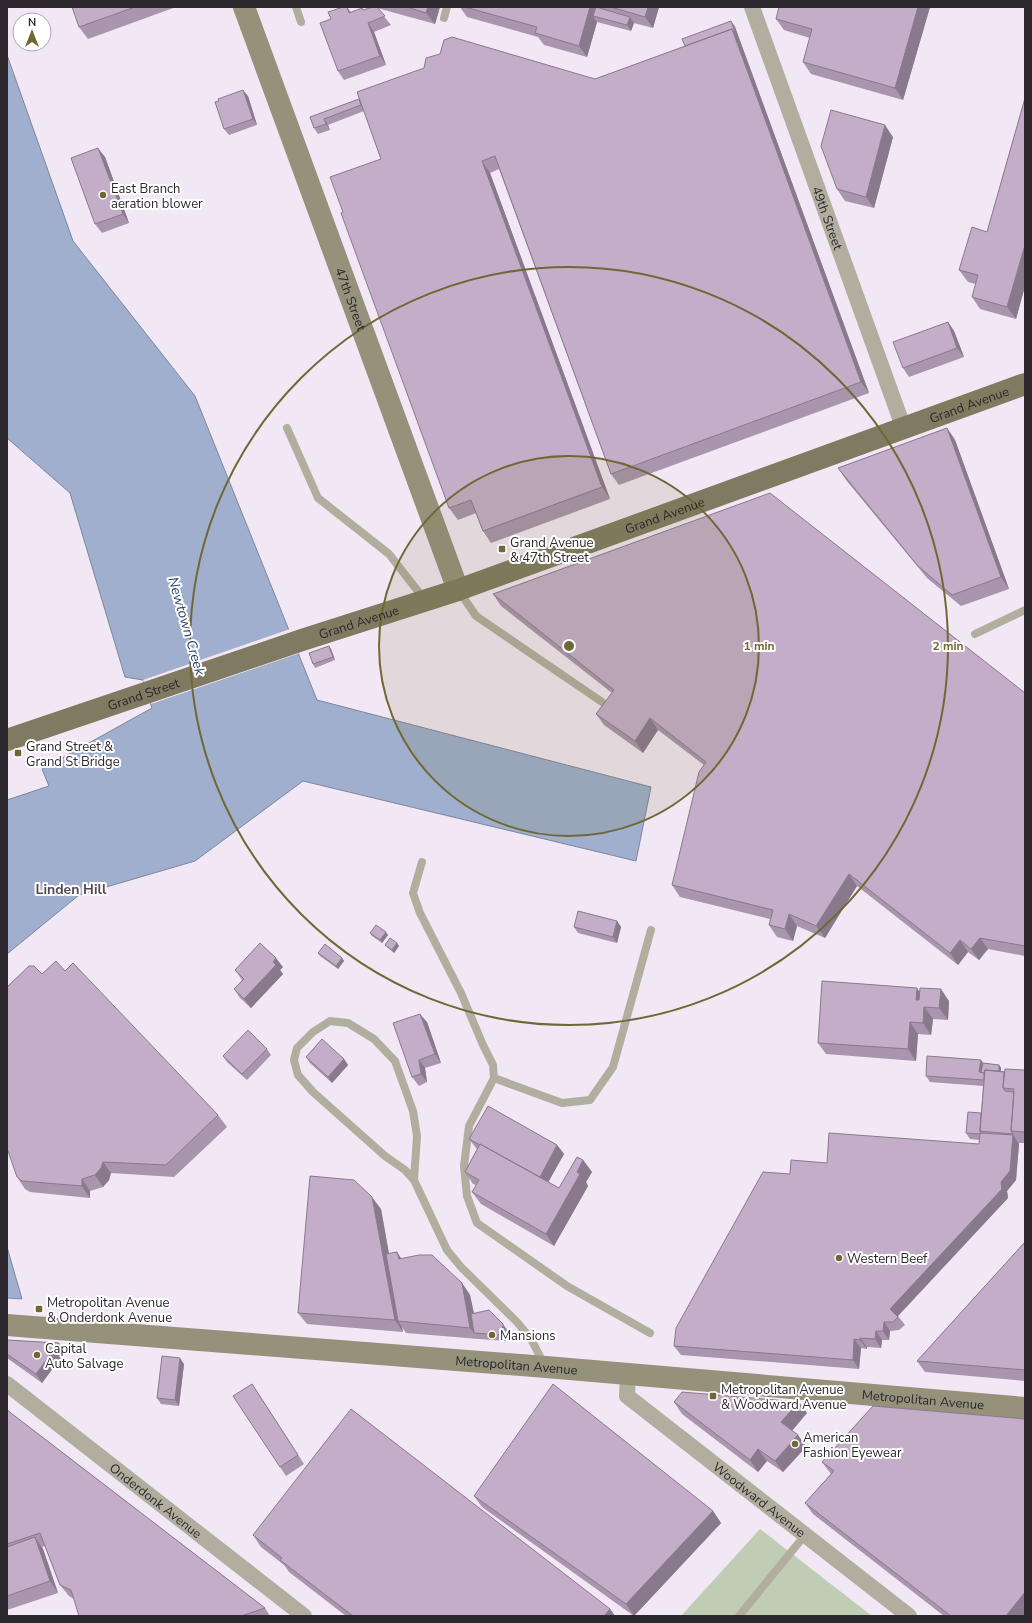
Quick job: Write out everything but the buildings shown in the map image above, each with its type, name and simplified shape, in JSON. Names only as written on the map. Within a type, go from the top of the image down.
[{"type":"main road","name":"47th Street","points":[[244,7],[458,590]]},
{"type":"main road","name":"Grand Avenue","points":[[302,640],[458,590],[1025,384]]},
{"type":"main road","name":"Grand Street","points":[[7,740],[302,640]]},
{"type":"main road","name":"Metropolitan Avenue","points":[[7,1326],[546,1367],[1025,1408]]},
{"type":"street","name":"49th Street","points":[[752,7],[904,429]]},
{"type":"street","name":"Woodward Avenue","points":[[628,1374],[627,1396],[909,1616]]},
{"type":"street","name":"Onderdonk Avenue","points":[[7,1384],[304,1616]]},
{"type":"lane","points":[[296,7],[301,22]]},
{"type":"lane","points":[[444,18],[447,7]]},
{"type":"lane","points":[[287,428],[318,498],[389,554],[426,601]]},
{"type":"lane","points":[[458,590],[476,616],[602,702]]},
{"type":"lane","points":[[974,634],[1024,613]]},
{"type":"lane","points":[[422,862],[413,893],[420,913],[462,993],[482,1045],[493,1065],[494,1078],[469,1126],[464,1166],[467,1196],[476,1223],[567,1286],[650,1333]]},
{"type":"lane","points":[[494,1078],[562,1103],[590,1100],[612,1067],[651,930]]},
{"type":"lane","points":[[414,1180],[417,1136],[413,1111],[395,1061],[374,1039],[348,1023],[330,1021],[313,1032],[297,1048],[294,1060],[298,1075],[313,1092],[385,1156],[405,1170],[414,1180],[448,1250],[461,1267],[517,1322],[531,1339],[546,1367]]},
{"type":"lane","points":[[739,1616],[805,1535]]},
{"type":"green space","points":[[760,1529],[872,1616],[681,1616]]},
{"type":"water","name":"Newtown Creek","points":[[7,55],[73,241],[195,396],[317,700],[651,787],[636,861],[303,781],[195,861],[79,895],[7,954],[7,800],[49,786],[42,769],[152,708],[143,680],[125,677],[70,493],[7,438]]},
{"type":"water","points":[[7,1247],[22,1299],[7,1298]]},
{"type":"pier","points":[[290,629],[300,653],[151,704],[143,680]]},
{"type":"place","name":"East Branch aeration blower","points":[[103,195]]},
{"type":"place","name":"Grand Avenue & 47th Street","points":[[502,549]]},
{"type":"place","name":"Grand Street & Grand St Bridge","points":[[18,753]]},
{"type":"place","name":"Western Beef","points":[[839,1258]]},
{"type":"place","name":"Metropolitan Avenue & Onderdonk Avenue","points":[[39,1309]]},
{"type":"place","name":"Mansions","points":[[492,1335]]},
{"type":"place","name":"Capital Auto Salvage","points":[[37,1355]]},
{"type":"place","name":"Metropolitan Avenue & Woodward Avenue","points":[[713,1396]]},
{"type":"place","name":"American Fashion Eyewear","points":[[795,1444]]},
{"type":"district","name":"Linden Hill","points":[[71,889]]}]
